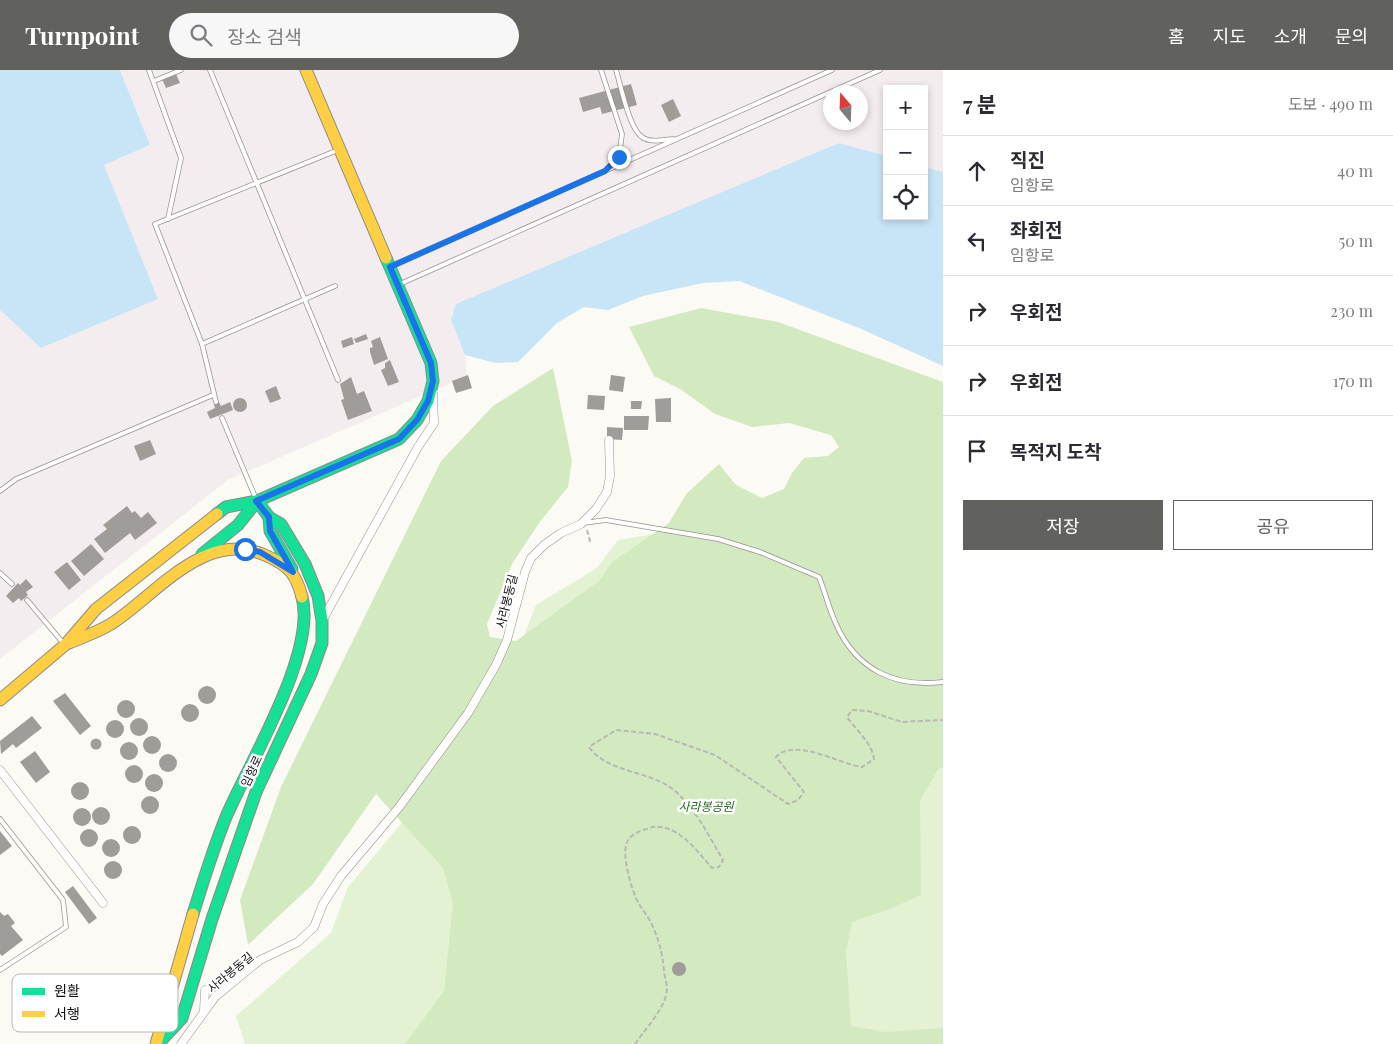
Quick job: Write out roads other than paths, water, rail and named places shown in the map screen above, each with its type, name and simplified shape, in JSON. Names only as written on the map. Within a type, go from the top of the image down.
[{"type":"main road","points":[[0,700],[65,645],[96,609],[226,507],[256,501],[399,439],[417,420],[428,401],[433,381],[431,363],[306,70]]},
{"type":"main road","points":[[65,645],[110,625],[238,525],[256,501]]},
{"type":"main road","name":"임항로","points":[[178,1022],[182,1018],[212,919],[256,792],[312,674],[322,643],[322,621],[318,596],[305,564],[281,524],[269,517],[256,501]]},
{"type":"main road","name":"임항로","points":[[177,974],[216,844],[286,683],[303,634],[306,612],[293,572],[270,531],[269,517]]},
{"type":"main road","points":[[195,560],[221,551],[245,549],[260,552],[293,572]]},
{"type":"main road","name":"임항로","points":[[157,1044],[169,1032]]},
{"type":"street","points":[[322,621],[418,447],[434,423],[433,381]]},
{"type":"street","points":[[583,523],[596,509],[607,492],[610,476],[609,440]]},
{"type":"street","name":"사라봉동길","points":[[181,1044],[215,997],[260,960],[298,942],[314,927],[323,904],[341,876],[400,806],[468,713],[496,665],[507,640],[524,572],[532,558],[544,545],[561,533],[583,523]]},
{"type":"street","points":[[0,770],[103,903]]},
{"type":"street","points":[[204,1010],[205,990]]},
{"type":"lane","points":[[149,70],[181,158],[168,219]]},
{"type":"lane","points":[[154,81],[181,70]]},
{"type":"lane","points":[[210,70],[338,380]]},
{"type":"lane","points":[[601,70],[622,134],[619,157],[605,171]]},
{"type":"lane","points":[[616,70],[634,128],[642,138],[656,141],[678,139]]},
{"type":"lane","points":[[390,267],[832,70]]},
{"type":"lane","points":[[398,285],[880,70]]},
{"type":"lane","points":[[216,402],[212,395],[202,344],[155,224],[339,150]]},
{"type":"lane","points":[[202,344],[335,286]]},
{"type":"lane","points":[[0,491],[25,475],[212,395]]},
{"type":"lane","points":[[222,418],[256,501]]},
{"type":"lane","name":"사라봉동길","points":[[583,523],[606,520],[718,539],[760,552],[819,576],[835,622],[846,644],[857,658],[894,680],[943,682]]},
{"type":"lane","points":[[0,573],[12,584]]},
{"type":"lane","points":[[27,600],[65,645]]},
{"type":"lane","points":[[0,819],[63,900],[66,927],[0,970]]},
{"type":"water","points":[[0,70],[120,70],[150,145],[104,165],[158,299],[41,348],[0,310]]},
{"type":"water","points":[[839,143],[883,155],[883,220],[928,220],[928,168],[943,172],[943,366],[859,328],[739,281],[703,283],[643,296],[608,310],[584,307],[557,323],[518,362],[496,363],[465,355],[451,320],[456,304]]},
{"type":"park label","name":"사라봉공원","points":[[706,806]]}]
